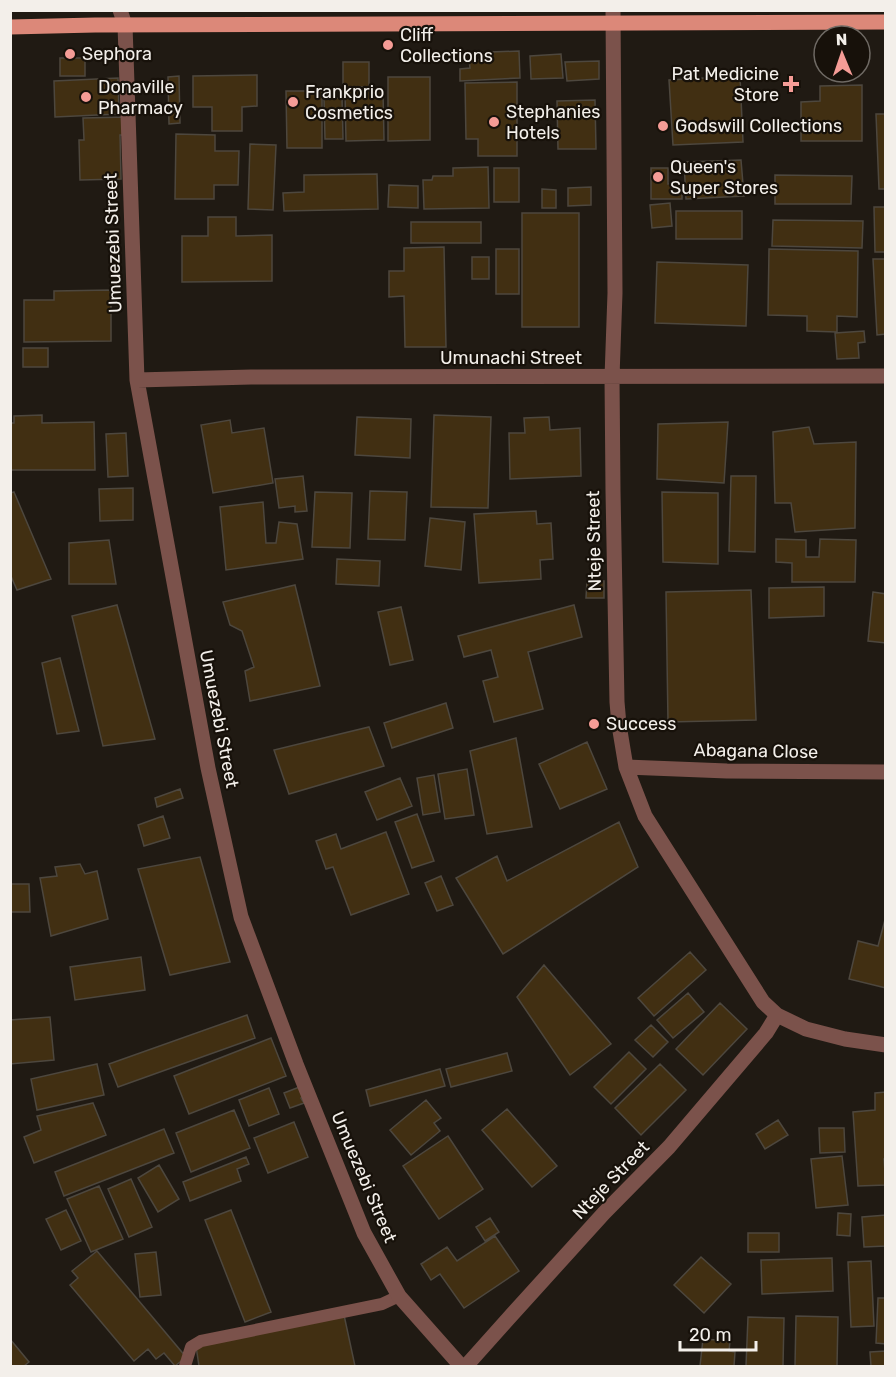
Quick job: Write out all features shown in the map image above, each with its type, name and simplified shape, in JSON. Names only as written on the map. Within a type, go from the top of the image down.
[{"type":"main road","points":[[10,27],[123,18],[613,16],[885,22]]},
{"type":"street","name":"Nteje Street","points":[[613,16],[615,293],[612,377],[613,502],[617,702],[626,767],[645,816],[763,1002],[777,1015],[806,1029],[845,1039],[885,1045]]},
{"type":"street","name":"Umuezebi Street","points":[[123,18],[137,380],[208,768],[241,917],[296,1064],[364,1233],[399,1296],[461,1366]]},
{"type":"street","name":"Umunachi Street","points":[[137,380],[251,377],[885,376]]},
{"type":"street","name":"Abagana Close","points":[[626,767],[727,771],[885,772]]},
{"type":"street","name":"Nteje Street","points":[[466,1366],[604,1213],[669,1147],[766,1033],[777,1015]]},
{"type":"lane","points":[[185,1366],[191,1347],[201,1341],[382,1304],[399,1296]]},
{"type":"building","points":[[519,51],[520,78],[460,81],[460,69],[470,68],[469,60],[491,59],[490,52]]},
{"type":"building","points":[[561,54],[563,78],[531,79],[530,56]]},
{"type":"building","points":[[60,58],[85,58],[85,76],[60,76]]},
{"type":"building","points":[[599,61],[599,79],[567,81],[565,62]]},
{"type":"building","points":[[343,62],[369,62],[369,87],[343,87]]},
{"type":"building","points":[[257,75],[257,106],[242,107],[242,131],[212,131],[212,107],[193,107],[193,76]]},
{"type":"building","points":[[179,76],[180,123],[169,124],[168,77]]},
{"type":"building","points":[[740,76],[743,142],[673,145],[669,80]]},
{"type":"building","points":[[388,77],[430,77],[430,140],[388,141]]},
{"type":"building","name":"Donaville Pharmacy","points":[[118,78],[119,114],[55,117],[54,81]]},
{"type":"building","points":[[517,82],[517,156],[478,156],[478,139],[466,139],[465,83]]},
{"type":"building","points":[[862,85],[862,141],[801,141],[801,102],[820,101],[820,86]]},
{"type":"building","points":[[286,91],[322,91],[322,148],[287,148]]},
{"type":"building","points":[[345,91],[383,91],[384,140],[346,141]]},
{"type":"building","points":[[324,98],[342,98],[343,139],[325,139]]},
{"type":"building","points":[[595,100],[596,149],[558,149],[557,101]]},
{"type":"building","points":[[876,114],[886,114],[886,189],[879,189]]},
{"type":"building","points":[[128,117],[128,135],[120,135],[121,179],[80,180],[79,140],[84,140],[83,118]]},
{"type":"building","points":[[176,134],[215,135],[215,151],[239,151],[238,185],[214,185],[214,199],[175,199]]},
{"type":"building","points":[[250,144],[276,145],[273,210],[248,209]]},
{"type":"building","points":[[741,160],[744,196],[686,199],[684,162]]},
{"type":"building","points":[[488,167],[489,208],[424,209],[423,180],[432,180],[433,176],[453,176],[453,168]]},
{"type":"building","points":[[494,168],[519,168],[519,202],[494,202]]},
{"type":"building","points":[[651,168],[668,168],[668,184],[682,184],[682,199],[651,199]]},
{"type":"building","points":[[377,174],[378,209],[284,211],[283,193],[304,192],[304,175]]},
{"type":"building","points":[[775,175],[852,176],[851,204],[775,204]]},
{"type":"building","points":[[389,185],[418,186],[418,208],[388,207]]},
{"type":"building","points":[[591,187],[591,205],[568,206],[568,188]]},
{"type":"building","points":[[542,189],[556,190],[556,208],[542,208]]},
{"type":"building","points":[[670,203],[672,226],[652,228],[650,205]]},
{"type":"building","points":[[874,207],[886,207],[886,252],[875,252]]},
{"type":"building","points":[[676,211],[742,211],[742,239],[676,239]]},
{"type":"building","points":[[522,213],[579,213],[579,327],[522,327]]},
{"type":"building","points":[[208,217],[236,217],[236,236],[272,235],[272,281],[182,282],[182,236],[208,236]]},
{"type":"building","points":[[773,220],[863,221],[862,248],[772,246]]},
{"type":"building","points":[[411,222],[481,222],[481,243],[411,243]]},
{"type":"building","points":[[444,247],[446,347],[405,347],[404,296],[389,297],[389,271],[404,271],[404,248]]},
{"type":"building","points":[[496,249],[519,249],[519,294],[496,294]]},
{"type":"building","points":[[769,249],[858,251],[857,317],[837,316],[837,332],[807,331],[807,316],[768,315]]},
{"type":"building","points":[[472,257],[489,257],[489,279],[472,279]]},
{"type":"building","points":[[873,259],[886,259],[886,334],[877,335]]},
{"type":"building","points":[[657,262],[748,265],[746,326],[655,323]]},
{"type":"building","points":[[111,290],[111,341],[24,342],[24,300],[54,300],[54,291]]},
{"type":"building","points":[[864,331],[865,342],[858,343],[859,358],[837,359],[835,333]]},
{"type":"building","points":[[23,348],[48,348],[48,367],[23,367]]},
{"type":"building","points":[[42,415],[42,423],[94,422],[95,470],[10,470],[10,423],[14,423],[14,416]]},
{"type":"building","points":[[434,415],[491,417],[488,508],[431,507]]},
{"type":"building","points":[[357,417],[411,419],[410,458],[355,455]]},
{"type":"building","points":[[549,417],[550,430],[580,428],[581,476],[510,479],[509,433],[525,433],[524,418]]},
{"type":"building","points":[[230,420],[232,433],[264,428],[273,483],[213,493],[201,425]]},
{"type":"building","points":[[728,422],[724,483],[657,479],[658,424]]},
{"type":"building","points":[[809,427],[814,444],[856,442],[855,528],[795,532],[791,503],[775,503],[773,432]]},
{"type":"building","points":[[126,433],[128,476],[108,477],[106,434]]},
{"type":"building","points":[[303,476],[307,511],[295,512],[295,506],[279,508],[275,479]]},
{"type":"building","points":[[731,476],[756,476],[755,552],[729,551]]},
{"type":"building","points":[[133,488],[133,520],[100,521],[99,489]]},
{"type":"building","points":[[370,491],[407,492],[405,540],[368,539]]},
{"type":"building","points":[[14,492],[51,579],[17,590],[10,574],[10,493]]},
{"type":"building","points":[[315,492],[352,493],[350,548],[312,547]]},
{"type":"building","points":[[662,492],[718,493],[718,564],[663,562]]},
{"type":"building","points":[[263,502],[266,543],[276,543],[279,522],[297,524],[303,559],[226,570],[220,507]]},
{"type":"building","points":[[536,511],[537,524],[551,523],[553,559],[540,560],[541,579],[479,583],[474,514]]},
{"type":"building","points":[[430,518],[465,522],[461,570],[425,566]]},
{"type":"building","points":[[776,539],[806,540],[806,557],[819,557],[820,539],[856,540],[855,582],[792,582],[792,563],[776,562]]},
{"type":"building","points":[[109,540],[116,584],[69,584],[69,543]]},
{"type":"building","points":[[337,559],[380,561],[379,586],[336,584]]},
{"type":"building","points":[[587,581],[604,581],[604,598],[586,598]]},
{"type":"building","points":[[295,585],[320,686],[250,701],[245,671],[254,667],[242,631],[230,625],[223,602]]},
{"type":"building","points":[[824,587],[824,616],[769,618],[769,588]]},
{"type":"building","points":[[751,590],[756,720],[668,722],[666,592]]},
{"type":"building","points":[[873,592],[886,594],[886,643],[868,641]]},
{"type":"building","points":[[117,605],[155,739],[103,746],[72,616]]},
{"type":"building","points":[[574,605],[582,637],[528,652],[543,709],[494,722],[483,681],[498,677],[491,650],[464,657],[458,636]]},
{"type":"building","points":[[401,607],[413,660],[390,665],[378,612]]},
{"type":"building","points":[[60,658],[79,731],[57,734],[42,663]]},
{"type":"building","points":[[446,703],[453,728],[392,748],[384,723]]},
{"type":"building","points":[[369,727],[384,766],[289,794],[274,750]]},
{"type":"building","points":[[516,738],[532,827],[487,834],[470,751]]},
{"type":"building","points":[[587,742],[607,789],[560,809],[539,764]]},
{"type":"building","points":[[467,769],[474,815],[445,819],[438,774]]},
{"type":"building","points":[[434,775],[440,812],[423,815],[417,778]]},
{"type":"building","points":[[400,778],[412,806],[377,820],[365,792]]},
{"type":"building","points":[[180,789],[183,798],[157,807],[155,798]]},
{"type":"building","points":[[417,814],[434,861],[412,868],[395,822]]},
{"type":"building","points":[[163,816],[170,838],[144,846],[138,825]]},
{"type":"building","points":[[619,822],[638,867],[503,954],[456,878],[497,856],[507,881]]},
{"type":"building","points":[[386,832],[409,894],[351,915],[333,867],[326,869],[316,841],[336,834],[341,849]]},
{"type":"building","points":[[200,857],[230,962],[170,975],[138,869]]},
{"type":"building","points":[[80,864],[85,874],[97,871],[108,919],[51,936],[40,878],[57,876],[55,867]]},
{"type":"building","points":[[441,876],[453,905],[437,911],[425,883]]},
{"type":"building","points":[[10,884],[29,884],[30,912],[10,912]]},
{"type":"building","points":[[886,916],[886,988],[849,979],[858,941],[878,946]]},
{"type":"building","points":[[690,952],[706,970],[654,1016],[638,998]]},
{"type":"building","points":[[141,957],[145,990],[75,1000],[70,967]]},
{"type":"building","points":[[544,965],[611,1044],[570,1075],[517,997]]},
{"type":"building","points":[[688,993],[704,1012],[673,1038],[657,1020]]},
{"type":"building","points":[[720,1003],[747,1029],[703,1075],[676,1049]]},
{"type":"building","points":[[247,1015],[255,1038],[118,1087],[109,1064]]},
{"type":"building","points":[[50,1017],[54,1060],[10,1064],[10,1020]]},
{"type":"building","points":[[651,1025],[668,1042],[653,1057],[635,1040]]},
{"type":"building","points":[[271,1038],[286,1076],[189,1114],[174,1076]]},
{"type":"building","points":[[629,1052],[646,1069],[611,1104],[594,1087]]},
{"type":"building","points":[[507,1053],[512,1071],[451,1087],[446,1069]]},
{"type":"building","points":[[97,1064],[104,1095],[37,1110],[31,1079]]},
{"type":"building","points":[[660,1064],[686,1090],[641,1135],[615,1108]]},
{"type":"building","points":[[440,1069],[445,1086],[370,1106],[366,1090]]},
{"type":"building","points":[[302,1086],[306,1096],[301,1098],[304,1103],[290,1108],[284,1093]]},
{"type":"building","points":[[269,1088],[279,1114],[249,1126],[239,1100]]},
{"type":"building","points":[[886,1092],[886,1159],[884,1159],[886,1185],[858,1186],[853,1112],[875,1110],[875,1093]]},
{"type":"building","points":[[426,1100],[441,1118],[434,1123],[440,1131],[411,1155],[390,1130]]},
{"type":"building","points":[[93,1103],[106,1135],[34,1163],[24,1137],[41,1130],[37,1116]]},
{"type":"building","points":[[507,1109],[557,1166],[532,1187],[482,1130]]},
{"type":"building","points":[[234,1110],[250,1148],[191,1172],[176,1133]]},
{"type":"building","points":[[778,1120],[788,1135],[765,1149],[756,1134]]},
{"type":"building","points":[[294,1122],[308,1157],[268,1173],[254,1138]]},
{"type":"building","points":[[819,1128],[844,1128],[845,1152],[820,1153]]},
{"type":"building","points":[[164,1129],[174,1153],[64,1196],[55,1172]]},
{"type":"building","points":[[448,1136],[483,1189],[439,1219],[403,1166]]},
{"type":"building","points":[[842,1156],[848,1205],[816,1208],[811,1159]]},
{"type":"building","points":[[246,1157],[249,1164],[237,1169],[241,1181],[190,1201],[183,1182]]},
{"type":"building","points":[[159,1165],[179,1199],[158,1212],[138,1178]]},
{"type":"building","points":[[131,1179],[152,1227],[129,1237],[108,1189]]},
{"type":"building","points":[[99,1186],[123,1239],[91,1252],[67,1199]]},
{"type":"building","points":[[66,1210],[81,1241],[61,1250],[46,1219]]},
{"type":"building","points":[[231,1210],[271,1312],[245,1322],[205,1220]]},
{"type":"building","points":[[838,1213],[851,1214],[850,1236],[837,1235]]},
{"type":"building","points":[[886,1215],[886,1246],[864,1247],[862,1217]]},
{"type":"building","points":[[490,1218],[499,1232],[485,1241],[476,1227]]},
{"type":"building","points":[[748,1233],[779,1233],[779,1252],[748,1252]]},
{"type":"building","points":[[495,1236],[519,1271],[464,1308],[440,1274],[431,1280],[421,1264],[447,1247],[457,1261]]},
{"type":"building","points":[[97,1251],[186,1357],[175,1366],[164,1353],[156,1359],[148,1349],[134,1361],[70,1285],[78,1278],[72,1271]]},
{"type":"building","points":[[156,1252],[161,1295],[140,1297],[135,1254]]},
{"type":"building","points":[[701,1257],[731,1284],[704,1313],[674,1285]]},
{"type":"building","points":[[832,1258],[833,1291],[762,1294],[761,1260]]},
{"type":"building","points":[[871,1261],[874,1326],[851,1327],[848,1262]]},
{"type":"building","points":[[878,1298],[886,1298],[886,1344],[876,1343]]},
{"type":"building","points":[[344,1315],[355,1366],[199,1366],[196,1346]]},
{"type":"building","points":[[796,1316],[838,1317],[837,1366],[795,1366]]},
{"type":"building","points":[[748,1317],[784,1318],[783,1366],[746,1366]]},
{"type":"building","points":[[10,1339],[29,1362],[24,1366],[10,1366]]},
{"type":"building","points":[[703,1339],[730,1341],[729,1351],[735,1352],[734,1366],[700,1366]]},
{"type":"building","points":[[886,1351],[886,1366],[871,1366],[870,1352]]},
{"type":"place","name":"Cliff Collections","points":[[388,45]]},
{"type":"place","name":"Sephora","points":[[70,54]]},
{"type":"place","name":"Pat Medicine Store","points":[[791,84]]},
{"type":"place","name":"Donaville Pharmacy","points":[[86,97]]},
{"type":"place","name":"Frankprio Cosmetics","points":[[293,102]]},
{"type":"place","name":"Stephanies Hotels","points":[[494,122]]},
{"type":"place","name":"Godswill Collections","points":[[663,126]]},
{"type":"place","name":"Queen's Super Stores","points":[[658,177]]},
{"type":"place","name":"Success","points":[[594,724]]}]
